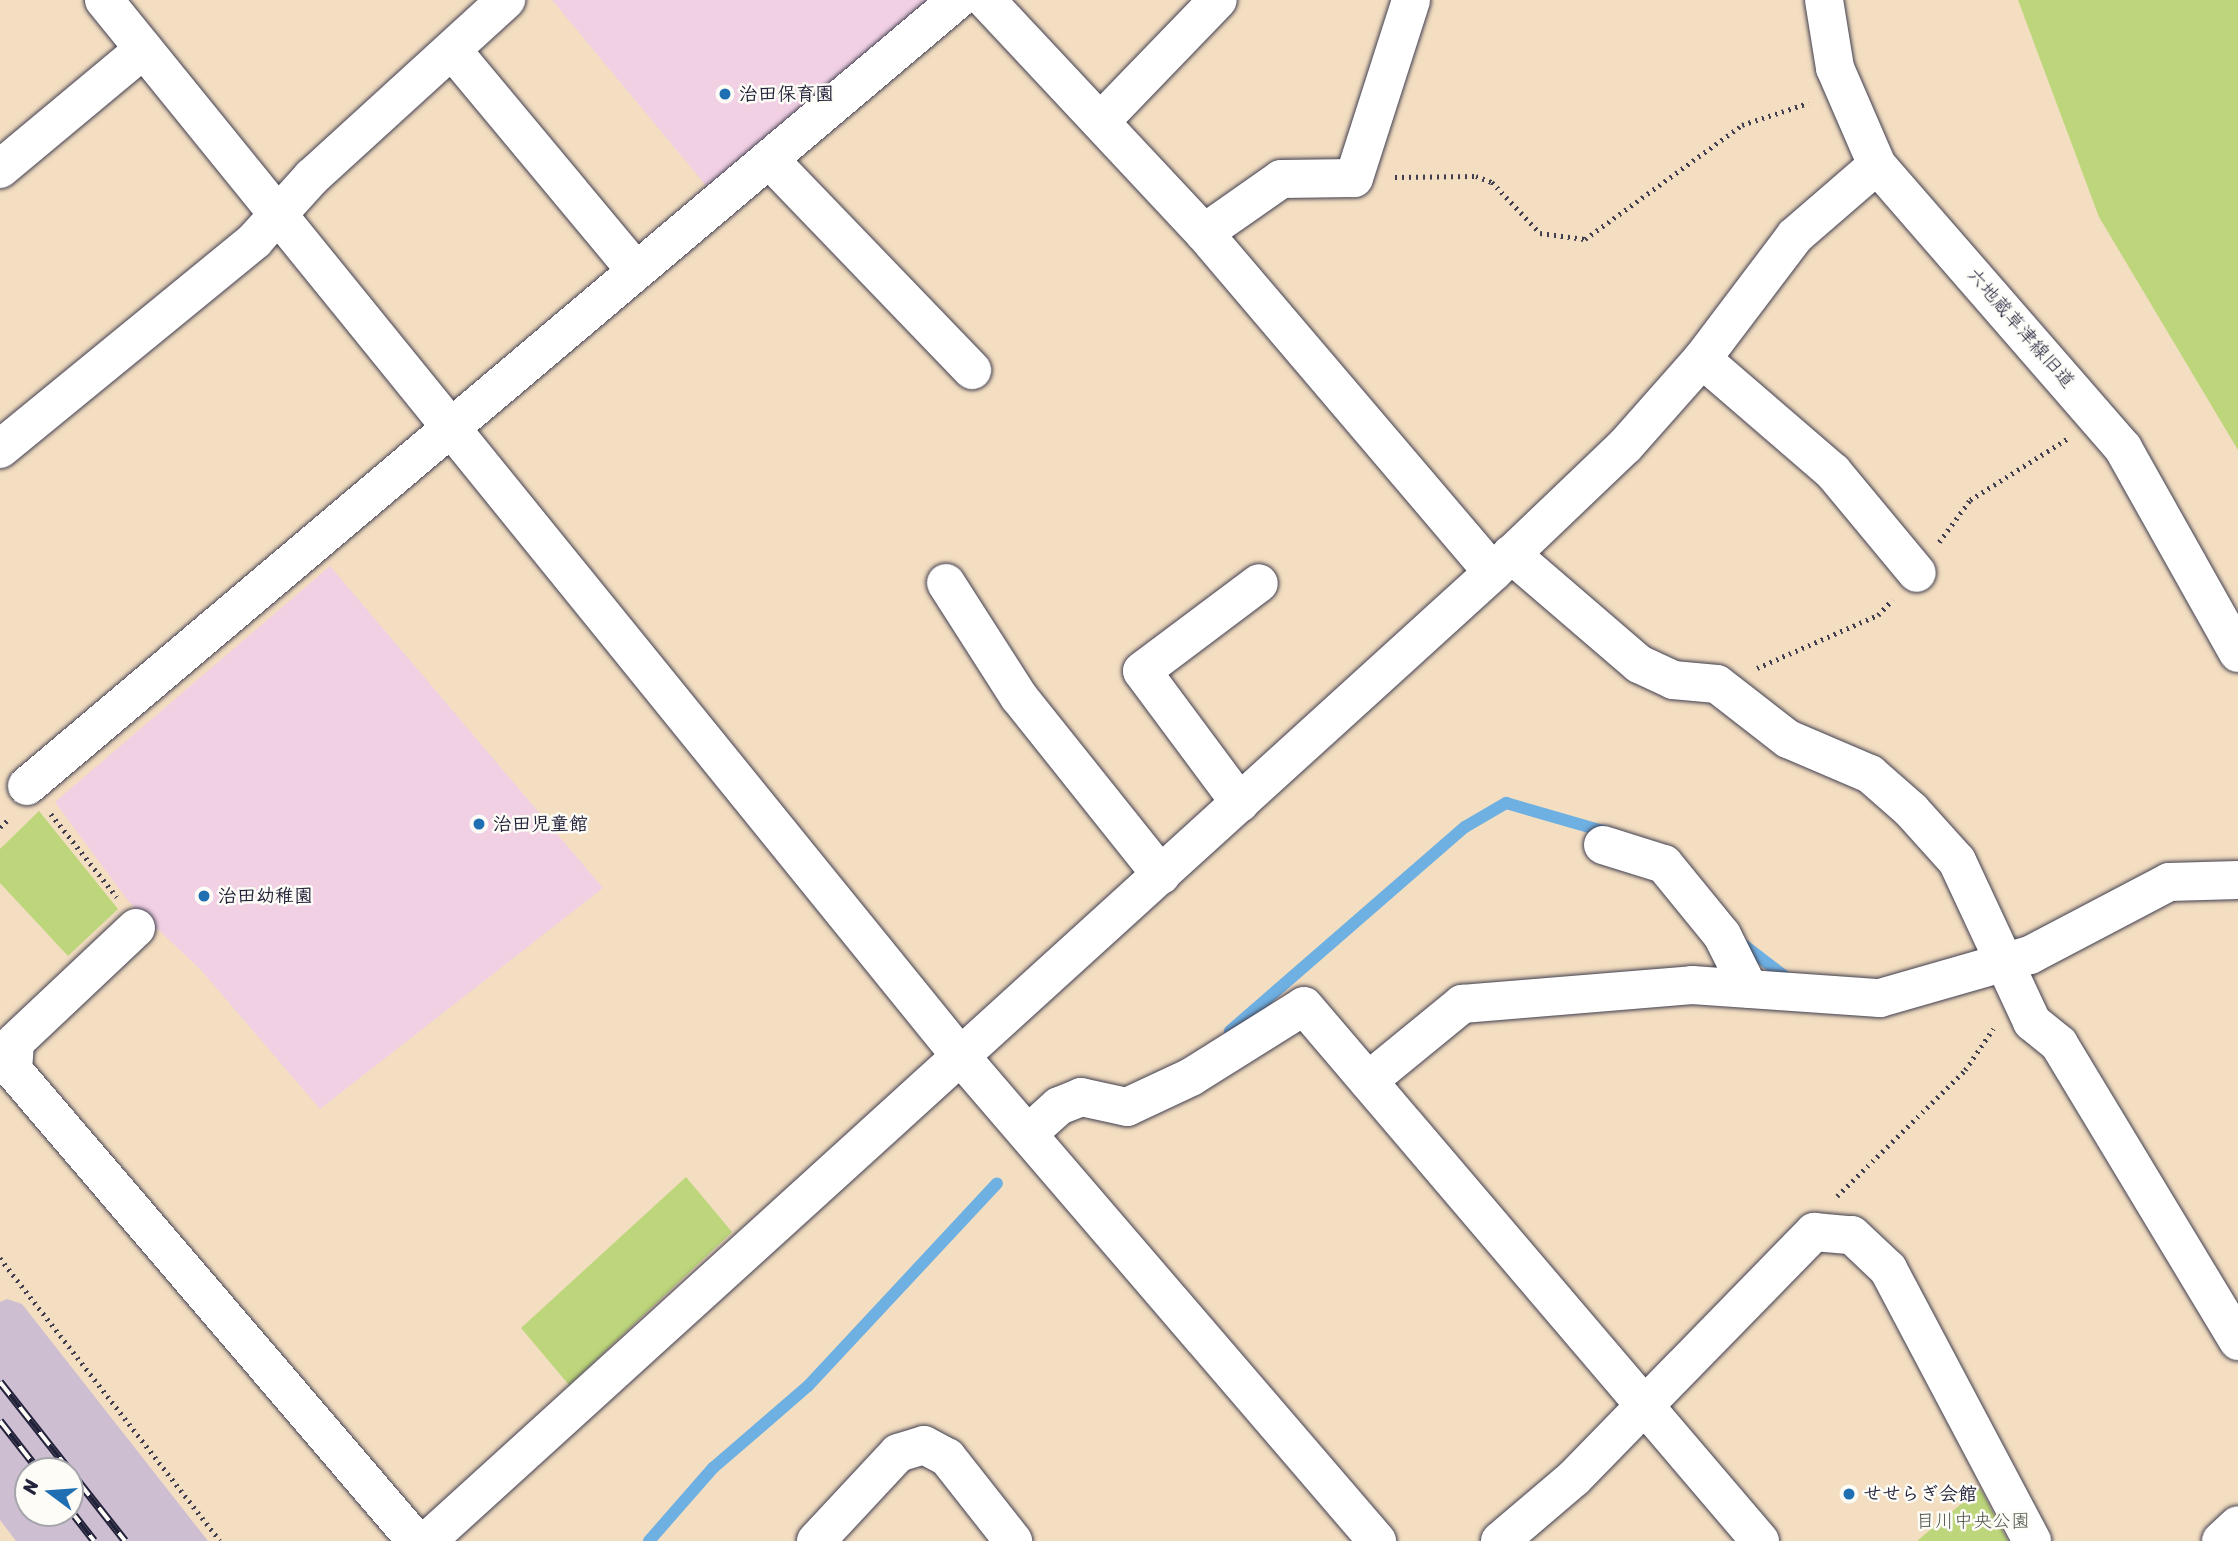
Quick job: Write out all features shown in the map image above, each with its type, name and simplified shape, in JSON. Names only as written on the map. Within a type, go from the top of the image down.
[{"type":"street","points":[[104,0],[452,423],[962,1058],[1377,1541]]},
{"type":"street","points":[[0,449],[280,214],[506,0]]},
{"type":"street","points":[[1101,121],[1218,0]]},
{"type":"street","points":[[1204,233],[1281,179],[1354,178],[1411,0]]},
{"type":"street","name":"六地蔵草津線旧道","points":[[1824,0],[1845,91],[1877,165],[2123,448],[2238,653]]},
{"type":"street","points":[[27,786],[452,423],[769,159],[981,1],[1101,121],[1502,563],[1639,663],[1673,680],[1717,684],[1788,739],[1870,774],[1956,861],[2032,1022],[2059,1044],[2238,1341]]},
{"type":"street","points":[[0,169],[144,49]]},
{"type":"street","points":[[452,50],[635,270]]},
{"type":"street","points":[[769,159],[972,370]]},
{"type":"street","points":[[426,1541],[962,1058],[1502,563],[1625,446],[1702,359],[1795,236],[1877,165]]},
{"type":"street","points":[[1702,359],[1833,472],[1917,573]]},
{"type":"street","points":[[946,583],[1020,697],[1161,875]]},
{"type":"street","points":[[1240,803],[1142,671],[1259,583]]},
{"type":"street","points":[[1603,845],[1664,863],[1722,935],[1749,989]]},
{"type":"street","points":[[1368,1081],[1462,1004],[1692,985],[1880,998],[2013,979],[2169,882],[2238,880]]},
{"type":"street","points":[[136,928],[15,1042],[13,1070],[416,1541]]},
{"type":"street","points":[[1029,1133],[1059,1106],[1082,1097],[1127,1107],[1191,1077],[1304,1006],[1760,1541]]},
{"type":"street","points":[[1500,1541],[1645,1405],[1814,1232],[1852,1235],[1888,1269],[2032,1541]]},
{"type":"street","points":[[816,1541],[898,1453],[924,1445],[947,1457],[1013,1541]]},
{"type":"street","points":[[2221,1541],[2238,1525]]},
{"type":"path","points":[[1354,178],[1476,176],[1492,182],[1540,233],[1585,239],[1742,125],[1845,91]]},
{"type":"path","points":[[27,786],[136,928]]},
{"type":"path","points":[[1814,1232],[1839,1193],[1965,1070],[2013,979]]},
{"type":"path","points":[[0,1258],[220,1541]]},
{"type":"shaded area","name":"治田保育園","points":[[552,0],[931,0],[708,188]]},
{"type":"shaded area","points":[[330,566],[603,888],[320,1109],[200,969],[129,902],[55,802]]},
{"type":"shaded area","points":[[7,1299],[22,1304],[208,1541],[16,1541],[0,1520],[0,1302]]},
{"type":"green space","points":[[2018,0],[2238,0],[2238,450],[2099,217]]},
{"type":"green space","points":[[39,811],[118,909],[68,956],[0,883],[0,849]]},
{"type":"green space","points":[[686,1177],[732,1232],[569,1385],[521,1328]]},
{"type":"green space","name":"目川中央公園","points":[[1980,1488],[2008,1541],[1917,1541]]},
{"type":"waterway","points":[[1230,1031],[1465,827],[1506,803],[1610,833]]},
{"type":"waterway","points":[[1745,946],[1788,979]]},
{"type":"waterway","points":[[649,1541],[713,1468],[808,1386],[997,1183]]},
{"type":"railway","points":[[0,1382],[125,1541]]},
{"type":"railway","points":[[0,1421],[28,1457]]},
{"type":"railway","points":[[83,1527],[94,1541]]},
{"type":"place","name":"治田保育園","points":[[725,94]]},
{"type":"place","name":"治田児童館","points":[[479,824]]},
{"type":"place","name":"治田幼稚園","points":[[204,896]]},
{"type":"place","name":"せせらぎ会館","points":[[1849,1494]]}]
